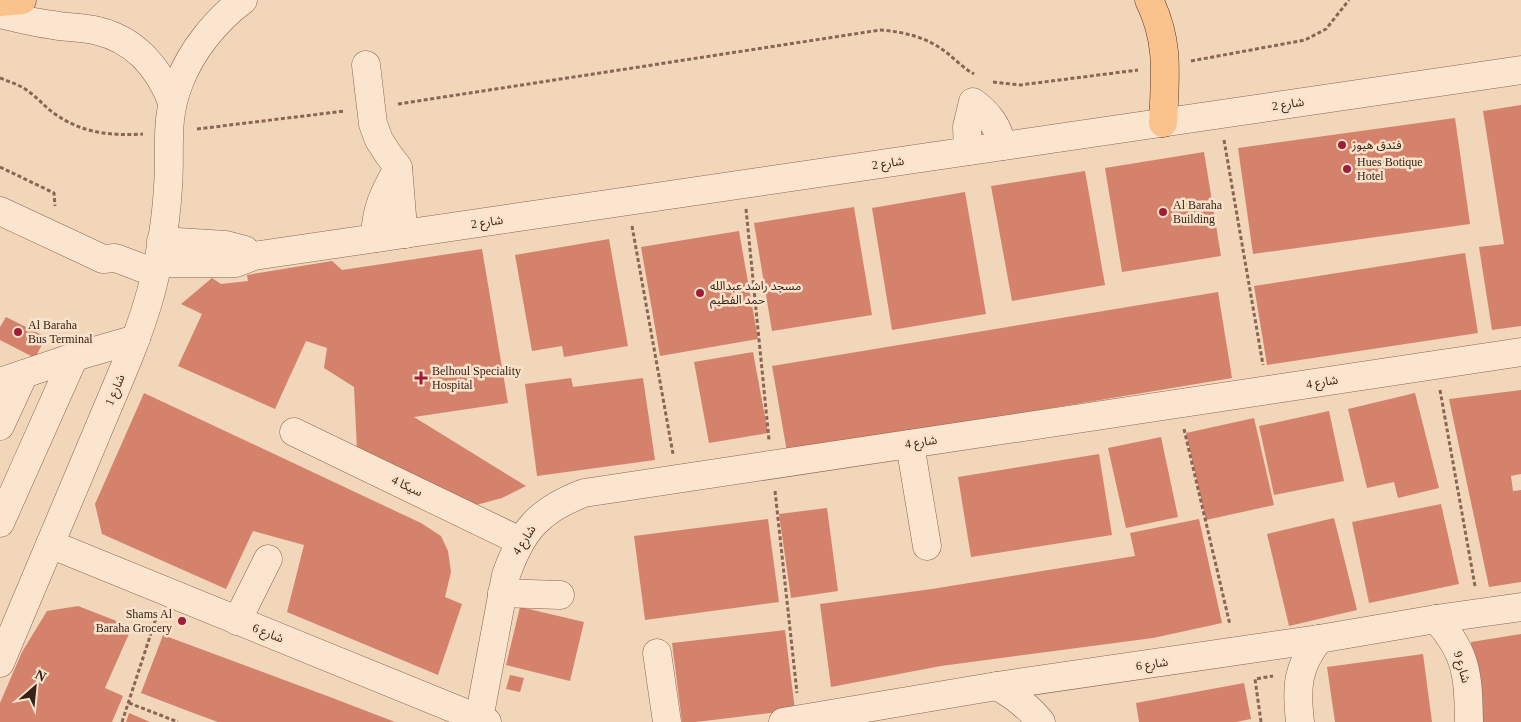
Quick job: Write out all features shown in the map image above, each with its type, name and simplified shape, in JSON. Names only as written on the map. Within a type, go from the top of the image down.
[{"type":"main road","points":[[0,2],[22,0]]},
{"type":"main road","points":[[1149,0],[1161,30],[1165,48],[1163,123]]},
{"type":"street","name":"شارع 1","points":[[0,663],[136,340],[156,267],[168,186],[155,133],[172,102],[180,80],[204,39],[243,0]]},
{"type":"street","points":[[0,14],[54,26],[98,31],[113,36],[126,43],[150,62],[159,74],[172,102]]},
{"type":"street","points":[[366,65],[370,108],[379,140],[398,167],[405,234]]},
{"type":"street","name":"شارع 2","points":[[0,211],[104,260],[115,258],[156,267],[226,245],[237,247],[254,256],[1521,70]]},
{"type":"street","points":[[968,151],[967,127],[973,102],[984,110],[993,122],[1002,146]]},
{"type":"street","points":[[375,238],[375,223],[380,203],[398,167]]},
{"type":"street","points":[[0,426],[12,378],[74,357],[136,340]]},
{"type":"street","name":"شارع 4","points":[[483,721],[502,593],[506,575],[520,541],[532,524],[547,510],[565,500],[584,493],[1521,352]]},
{"type":"street","points":[[0,522],[74,357]]},
{"type":"street","name":"4 سيكا","points":[[294,432],[520,541]]},
{"type":"street","points":[[910,444],[927,546]]},
{"type":"street","name":"شارع 6","points":[[50,544],[483,721]]},
{"type":"street","points":[[237,621],[268,559]]},
{"type":"street","points":[[502,593],[560,595]]},
{"type":"street","name":"شارع 6","points":[[783,722],[997,686],[1236,652],[1521,607]]},
{"type":"street","name":"شارع 9","points":[[1436,619],[1453,640],[1465,665],[1470,722]]},
{"type":"street","points":[[1300,722],[1298,684],[1308,653],[1319,639]]},
{"type":"street","points":[[657,653],[667,722]]},
{"type":"street","points":[[997,686],[1015,696],[1030,708],[1041,722]]},
{"type":"path","points":[[987,80],[1020,85],[1165,66],[1305,40],[1326,29],[1349,0]]},
{"type":"path","points":[[0,78],[27,91],[71,124],[86,130],[120,136],[370,108],[880,30],[918,36],[933,44],[976,75]]},
{"type":"path","points":[[1220,114],[1267,390]]},
{"type":"path","points":[[142,143],[155,133]]},
{"type":"path","points":[[0,167],[54,194],[55,212]]},
{"type":"path","points":[[627,201],[678,479]]},
{"type":"path","points":[[1436,365],[1480,613]]},
{"type":"path","points":[[1178,404],[1236,652]]},
{"type":"path","points":[[122,722],[164,590]]},
{"type":"path","points":[[1261,722],[1255,680],[1301,671]]},
{"type":"path","points":[[129,703],[178,722]]},
{"type":"building","points":[[1521,105],[1521,326],[1492,330],[1479,247],[1504,244],[1483,111]]},
{"type":"building","points":[[1455,118],[1470,224],[1253,254],[1238,148]]},
{"type":"building","name":"Al Baraha Building","points":[[1204,152],[1221,256],[1122,272],[1105,168]]},
{"type":"building","points":[[1085,171],[1105,285],[1012,301],[991,186]]},
{"type":"building","points":[[965,192],[986,314],[892,330],[872,208]]},
{"type":"building","points":[[854,207],[872,315],[772,331],[754,223]]},
{"type":"building","name":"مسجد راشد عبدالله حمد الفطيم","points":[[739,231],[758,339],[660,356],[641,247]]},
{"type":"building","points":[[609,239],[628,346],[564,357],[562,346],[532,351],[515,255]]},
{"type":"building","name":"Belhoul Speciality Hospital","points":[[482,249],[508,403],[414,417],[526,486],[502,498],[476,505],[357,450],[354,387],[324,368],[327,348],[306,341],[275,409],[178,366],[202,314],[181,304],[212,278],[221,284],[248,281],[247,275],[332,261],[342,270]]},
{"type":"building","points":[[1465,253],[1478,333],[1267,365],[1254,286]]},
{"type":"building","points":[[1218,292],[1232,378],[787,452],[772,366]]},
{"type":"building","name":"Al Baraha Bus Terminal","points":[[6,317],[46,337],[35,358],[0,340],[0,327]]},
{"type":"building","points":[[753,352],[768,433],[709,443],[694,362]]},
{"type":"building","points":[[571,378],[573,387],[643,378],[655,460],[537,476],[525,384]]},
{"type":"building","points":[[1521,390],[1521,474],[1511,476],[1513,491],[1521,490],[1521,582],[1489,587],[1449,399]]},
{"type":"building","points":[[144,393],[421,523],[441,536],[448,551],[451,572],[445,597],[462,604],[438,675],[287,612],[304,545],[253,531],[226,589],[102,534],[95,504]]},
{"type":"building","points":[[1415,393],[1439,488],[1398,498],[1394,482],[1367,488],[1348,409]]},
{"type":"building","points":[[1329,411],[1344,481],[1274,495],[1259,426]]},
{"type":"building","points":[[1254,418],[1274,505],[1206,520],[1186,433]]},
{"type":"building","points":[[1161,437],[1178,517],[1126,528],[1108,448]]},
{"type":"building","points":[[1099,454],[1112,535],[971,557],[958,477]]},
{"type":"building","points":[[1441,504],[1459,584],[1369,603],[1352,522]]},
{"type":"building","points":[[827,508],[838,591],[791,598],[779,514]]},
{"type":"building","points":[[1334,518],[1357,610],[1289,626],[1267,534]]},
{"type":"building","points":[[768,519],[779,602],[645,620],[634,536]]},
{"type":"building","points":[[1199,519],[1222,623],[1153,638],[941,666],[831,687],[820,604],[932,589],[1135,556],[1130,533]]},
{"type":"building","points":[[78,606],[132,627],[105,688],[123,696],[112,722],[0,722],[0,703],[22,652],[47,611]]},
{"type":"building","points":[[520,607],[584,622],[570,681],[506,665]]},
{"type":"building","points":[[785,630],[795,710],[682,722],[672,643]]},
{"type":"building","points":[[1521,634],[1521,722],[1478,722],[1471,642]]},
{"type":"building","points":[[163,635],[395,722],[218,722],[196,714],[141,693]]},
{"type":"building","points":[[1423,654],[1432,722],[1335,722],[1327,667]]},
{"type":"building","points":[[510,675],[524,678],[520,692],[506,689]]},
{"type":"building","points":[[1244,683],[1251,719],[1236,722],[1139,722],[1136,703]]},
{"type":"building","points":[[129,713],[150,722],[126,722]]},
{"type":"place","name":"فندق هيوز","points":[[1342,145]]},
{"type":"place","name":"Hues Botique Hotel","points":[[1347,169]]},
{"type":"place","name":"Al Baraha Building","points":[[1163,212]]},
{"type":"place","name":"مسجد راشد عبدالله حمد الفطيم","points":[[700,293]]},
{"type":"place","name":"Al Baraha Bus Terminal","points":[[18,332]]},
{"type":"place","name":"Belhoul Speciality Hospital","points":[[421,378]]},
{"type":"place","name":"Shams Al Baraha Grocery","points":[[182,621]]}]
